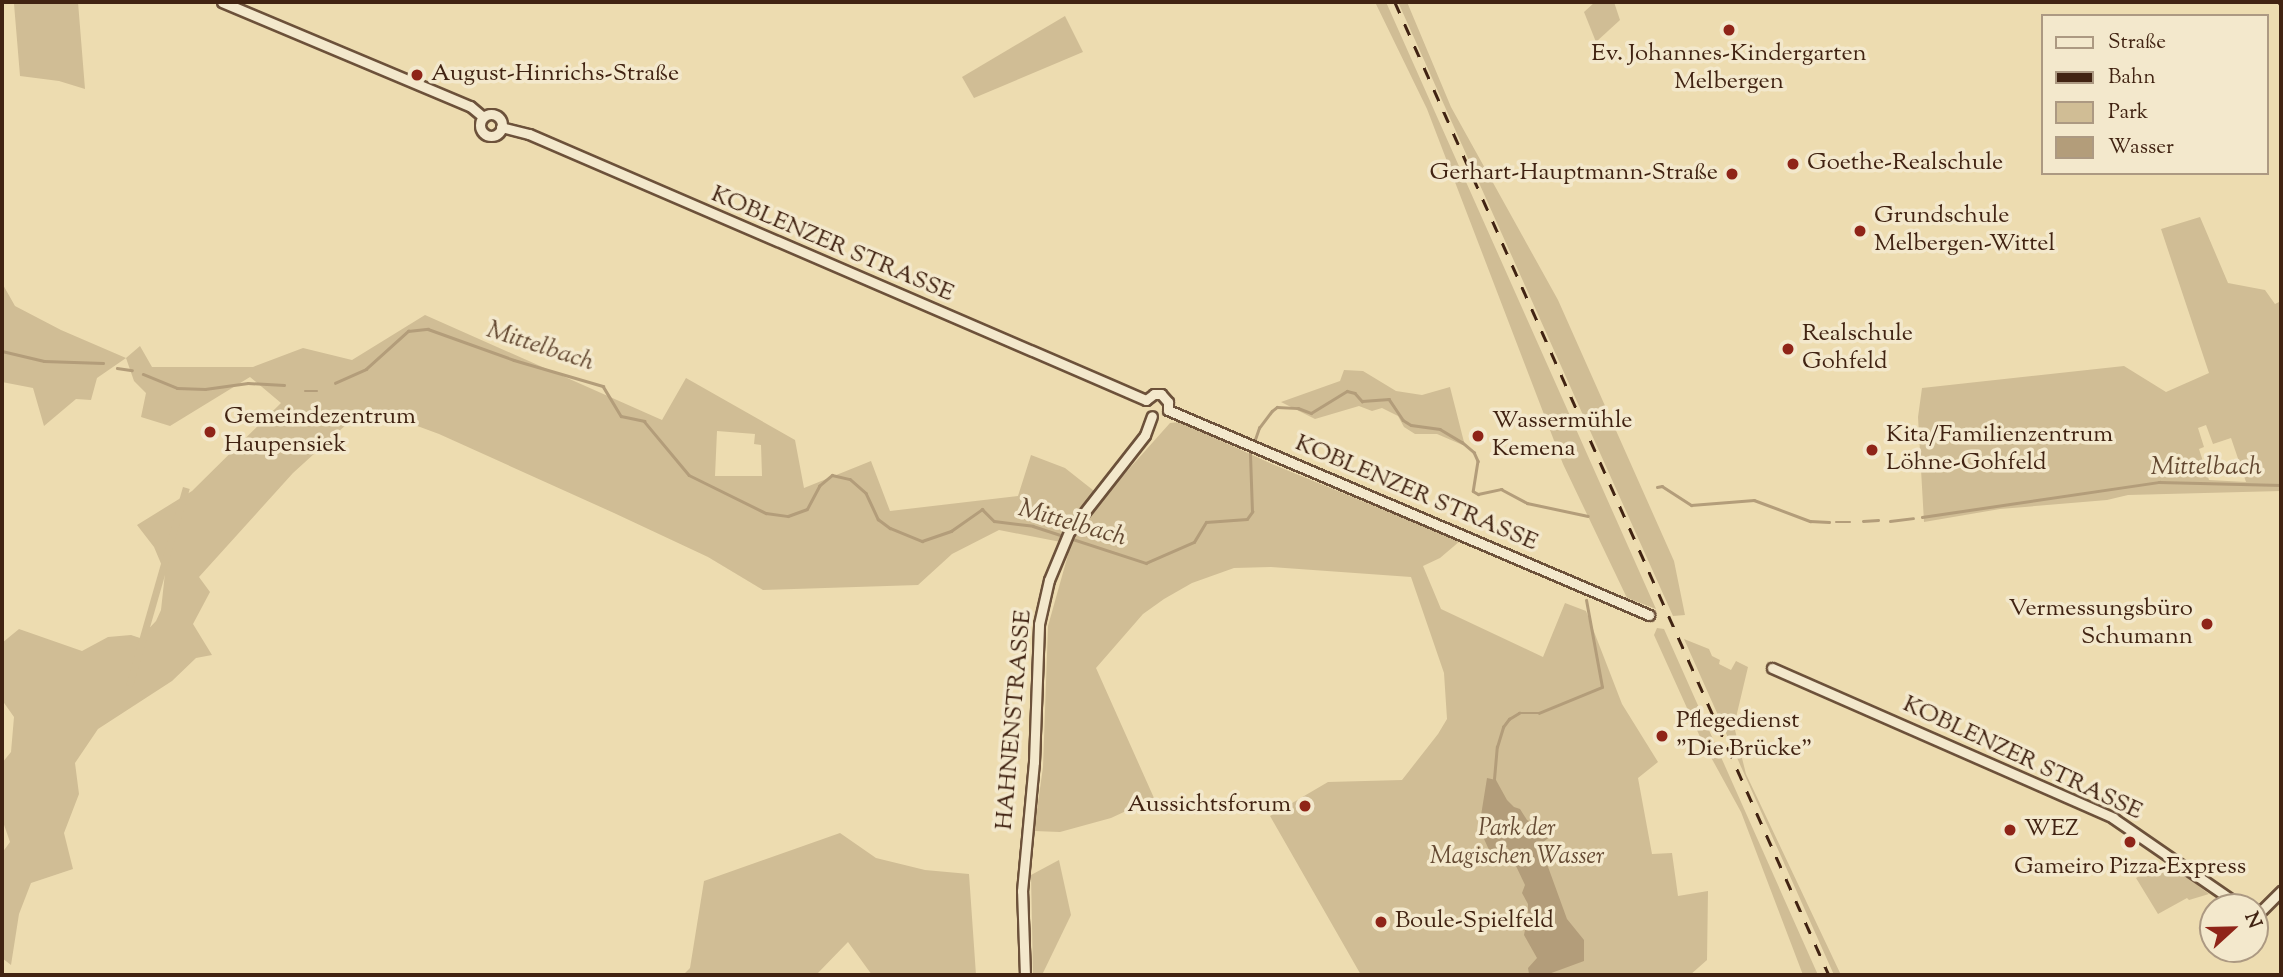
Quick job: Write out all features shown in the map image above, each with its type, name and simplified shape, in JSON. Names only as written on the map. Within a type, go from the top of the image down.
[{"type":"street","points":[[222,2],[457,103],[470,106],[482,120],[481,131],[487,135],[498,134],[501,127],[496,116],[482,120]]},
{"type":"street","name":"KOBLENZER STRASSE","points":[[501,127],[529,134],[1146,400]]},
{"type":"street","points":[[1154,394],[1161,394],[1168,402],[1168,410],[1163,415],[1152,416],[1145,408],[1146,400],[1154,394]]},
{"type":"street","name":"KOBLENZER STRASSE","points":[[1168,410],[1649,615]]},
{"type":"street","name":"HAHNENSTRASSE","points":[[1025,975],[1022,891],[1034,762],[1039,624],[1049,580],[1067,536],[1145,435],[1152,416]]},
{"type":"street","name":"KOBLENZER STRASSE","points":[[1772,668],[2113,818],[2222,893]]},
{"type":"green space","points":[[78,2],[85,89],[59,81],[20,76],[14,4]]},
{"type":"green space","points":[[1375,2],[1386,2],[1656,609],[1627,598],[1563,464],[1427,109]]},
{"type":"green space","points":[[1398,2],[1407,2],[1451,107],[1558,300],[1674,561],[1685,615],[1673,616]]},
{"type":"green space","points":[[1595,2],[1614,2],[1620,20],[1596,42],[1584,12]]},
{"type":"green space","points":[[1065,16],[1083,52],[974,98],[962,77]]},
{"type":"green space","points":[[2200,217],[2228,283],[2265,290],[2275,304],[2281,301],[2281,491],[2128,495],[2107,500],[2000,509],[1924,522],[1918,417],[1922,388],[2124,366],[2166,392],[2209,373],[2161,229]],"holes":[[[2206,425],[2213,444],[2231,438],[2246,482],[2209,480],[2199,449],[2204,447],[2198,428]]]},
{"type":"green space","points":[[2,283],[15,306],[61,330],[126,358],[97,378],[91,400],[76,399],[44,426],[33,388],[2,382]]},
{"type":"green space","name":"Park der Magischen Wasser","points":[[425,315],[662,420],[686,378],[795,440],[804,488],[871,461],[890,511],[1018,496],[1031,455],[1065,468],[1103,498],[1170,423],[1180,422],[1272,464],[1460,541],[1440,558],[1423,566],[1441,609],[1543,657],[1565,603],[1586,611],[1622,704],[1658,762],[1638,778],[1652,854],[1672,853],[1678,896],[1708,891],[1707,960],[1690,975],[1361,975],[1270,816],[1328,782],[1402,780],[1447,719],[1444,673],[1411,577],[1271,567],[1234,568],[1192,583],[1164,599],[1143,614],[1096,668],[1154,798],[1111,818],[1060,832],[1034,831],[1043,767],[1048,626],[1071,544],[999,530],[952,554],[918,585],[763,590],[708,557],[614,513],[439,434],[374,410],[348,423],[293,473],[199,577],[210,592],[193,624],[212,655],[196,658],[172,681],[98,729],[75,763],[79,794],[64,833],[73,869],[31,883],[19,914],[11,965],[2,958],[2,853],[10,842],[2,819],[2,763],[11,752],[14,717],[2,700],[2,643],[19,629],[82,651],[108,637],[131,635],[140,638],[156,621],[161,610],[165,573],[154,547],[137,525],[192,491],[281,403],[250,377],[170,426],[141,417],[146,393],[134,381],[126,358],[140,346],[152,367],[253,367],[303,348],[352,360]],"holes":[[[717,431],[755,434],[754,444],[761,445],[762,476],[715,476]]]},
{"type":"green space","points":[[1344,370],[1363,371],[1396,391],[1422,395],[1450,387],[1465,446],[1437,434],[1415,434],[1404,427],[1398,416],[1382,408],[1372,411],[1359,406],[1315,419],[1281,402],[1340,381]]},
{"type":"green space","points":[[183,487],[190,489],[133,687],[126,685]]},
{"type":"green space","points":[[1657,628],[1664,629],[1818,975],[1803,975],[1741,812],[1701,739],[1654,635]]},
{"type":"green space","points":[[1684,639],[1709,649],[1712,656],[1720,660],[1719,664],[1731,670],[1736,661],[1748,667],[1734,726],[1746,774],[1841,975],[1834,975]]},
{"type":"green space","points":[[840,833],[876,858],[925,870],[969,874],[976,975],[872,975],[848,942],[816,975],[683,975],[690,968],[704,881]]},
{"type":"green space","points":[[1059,860],[1071,915],[1042,975],[1033,975],[1031,875]]},
{"type":"green space","points":[[2166,862],[2208,893],[2199,893],[2199,897],[2189,900],[2187,898],[2158,914],[2136,878]]},
{"type":"water","points":[[1487,778],[1496,780],[1507,800],[1520,809],[1527,820],[1555,833],[1543,842],[1543,853],[1567,919],[1584,940],[1584,961],[1546,975],[1529,974],[1528,968],[1537,958],[1524,935],[1528,915],[1528,904],[1522,893],[1525,885],[1507,847],[1500,846],[1496,854],[1490,852],[1479,828]]},
{"type":"waterway","name":"Mittelbach","points":[[335,383],[366,369],[408,331],[428,329],[514,360],[603,386],[621,416],[644,421],[689,475],[766,513],[788,516],[807,509],[819,486],[832,475],[850,479],[866,493],[878,519],[890,528],[922,541],[951,531],[982,509],[994,521],[1033,526],[1146,563],[1194,542],[1206,522],[1247,519],[1252,512],[1250,454],[1259,428],[1272,411],[1277,407],[1298,408],[1311,413],[1347,391],[1355,393],[1362,401],[1389,399],[1403,420],[1411,425],[1440,429],[1462,442],[1474,452],[1478,461],[1473,491],[1478,494],[1501,489],[1527,503],[1588,516]]},
{"type":"waterway","name":"Mittelbach","points":[[2,351],[44,361],[103,363]]},
{"type":"waterway","name":"Mittelbach","points":[[117,368],[132,370]]},
{"type":"waterway","name":"Mittelbach","points":[[143,374],[177,388],[205,389],[248,383],[284,385]]},
{"type":"waterway","name":"Mittelbach","points":[[305,391],[317,391]]},
{"type":"waterway","name":"Mittelbach","points":[[1922,517],[2159,482],[2281,485]]},
{"type":"waterway","name":"Mittelbach","points":[[1657,487],[1662,486],[1691,505],[1754,500],[1810,521],[1829,522]]},
{"type":"waterway","name":"Mittelbach","points":[[1890,521],[1913,518]]},
{"type":"waterway","name":"Mittelbach","points":[[1863,521],[1878,520]]},
{"type":"waterway","name":"Mittelbach","points":[[1836,522],[1850,522]]},
{"type":"waterway","points":[[1494,779],[1497,747],[1503,727],[1509,719],[1519,713],[1539,713],[1602,687],[1586,600]]},
{"type":"railway","points":[[1395,2],[1829,975]]},
{"type":"place","name":"Ev. Johannes-Kindergarten Melbergen","points":[[1729,30]]},
{"type":"place","name":"August-Hinrichs-Straße","points":[[417,75]]},
{"type":"place","name":"Goethe-Realschule","points":[[1793,164]]},
{"type":"place","name":"Gerhart-Hauptmann-Straße","points":[[1732,174]]},
{"type":"place","name":"Grundschule Melbergen-Wittel","points":[[1860,231]]},
{"type":"place","name":"Realschule Gohfeld","points":[[1788,349]]},
{"type":"place","name":"Gemeindezentrum Haupensiek","points":[[210,432]]},
{"type":"place","name":"Wassermühle Kemena","points":[[1478,436]]},
{"type":"place","name":"Kita/Familienzentrum Löhne-Gohfeld","points":[[1872,450]]},
{"type":"place","name":"Vermessungsbüro Schumann","points":[[2207,624]]},
{"type":"place","name":"Pflegedienst \"Die Brücke\"","points":[[1662,736]]},
{"type":"place","name":"Aussichtsforum","points":[[1305,806]]},
{"type":"place","name":"WEZ","points":[[2010,830]]},
{"type":"place","name":"Gameiro Pizza-Express","points":[[2130,842]]},
{"type":"place","name":"Boule-Spielfeld","points":[[1381,922]]}]
